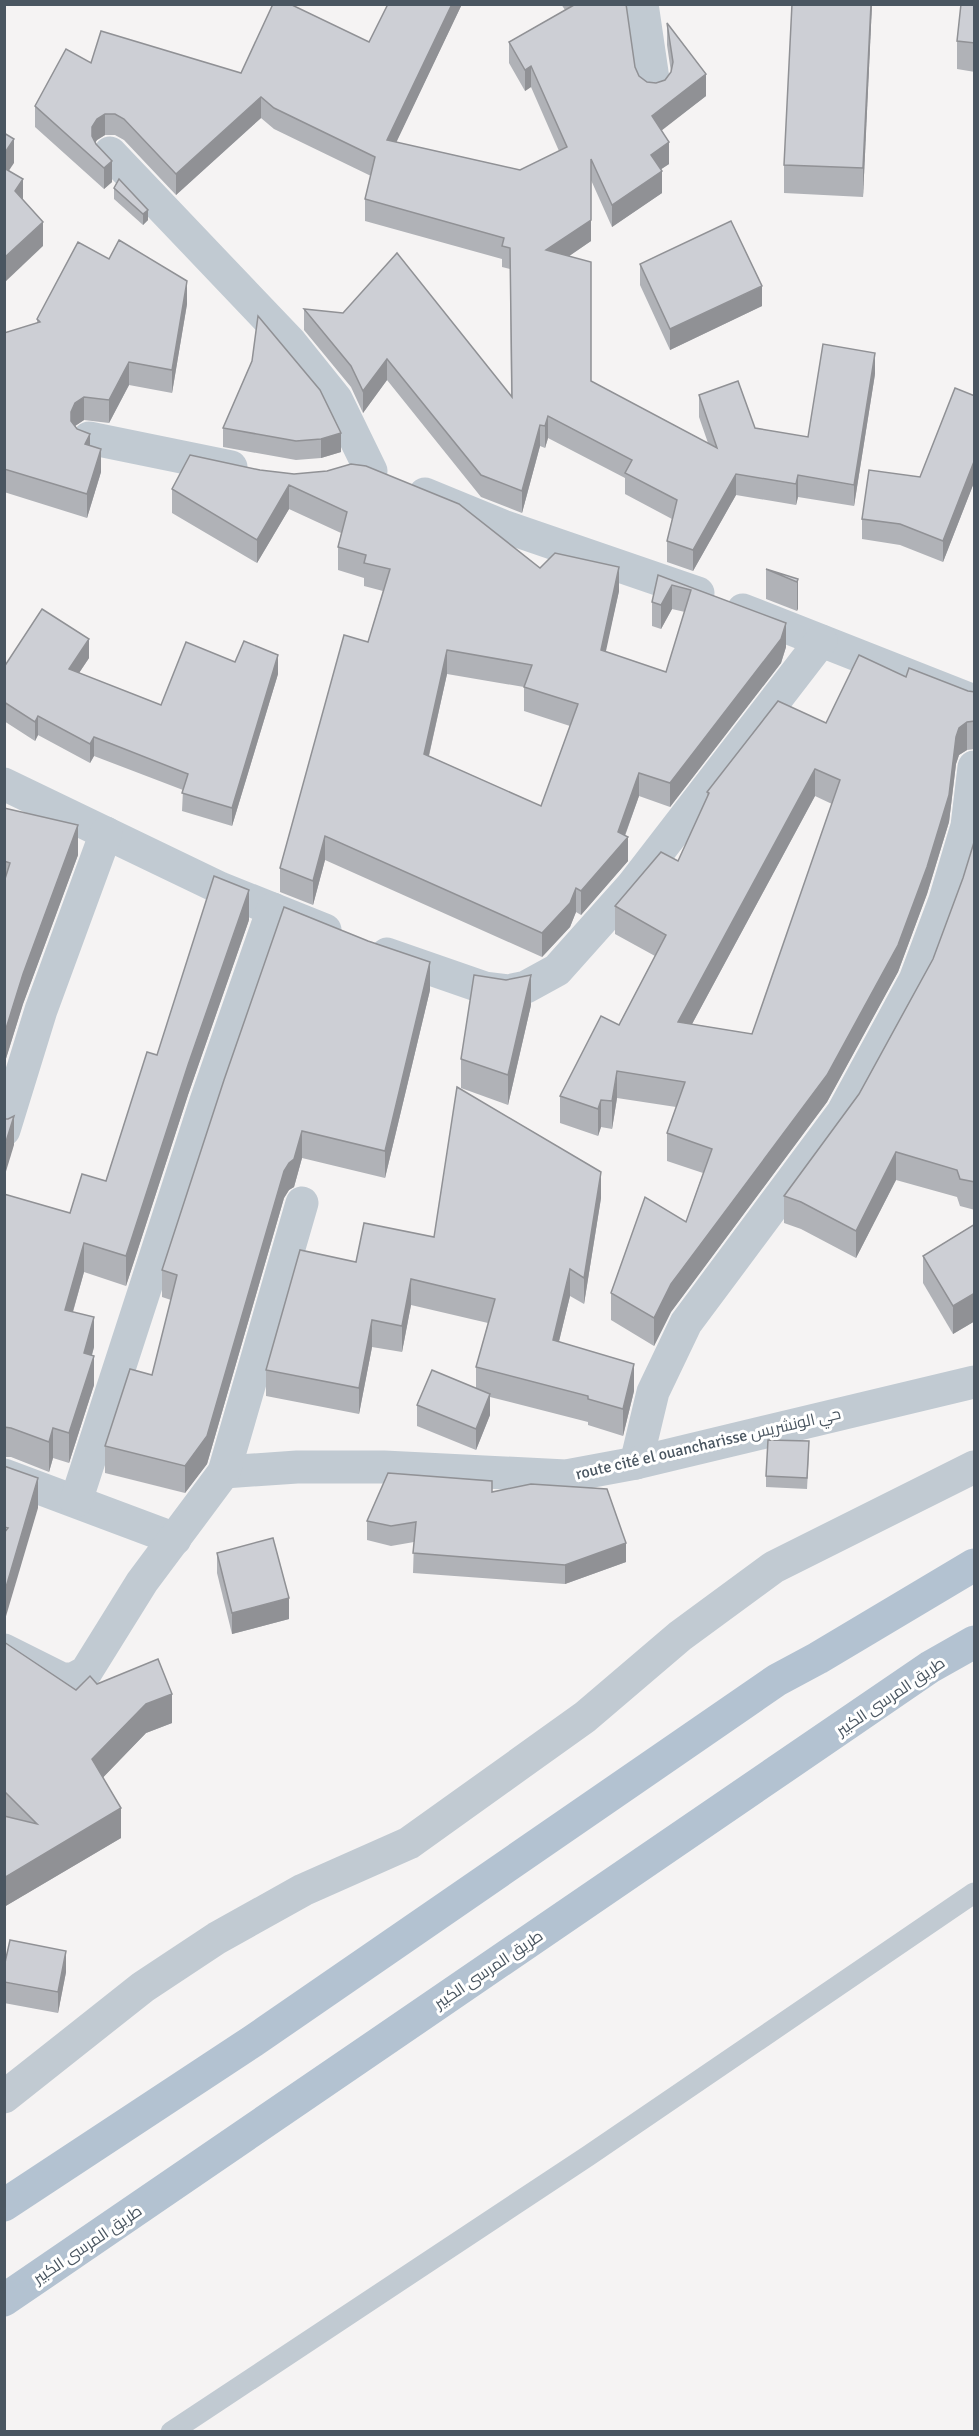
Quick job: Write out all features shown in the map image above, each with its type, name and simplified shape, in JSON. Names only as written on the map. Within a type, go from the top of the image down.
[{"type":"main road","points":[[4,2205],[262,2035],[777,1680],[975,1565]]},
{"type":"main road","name":"طريق المرسى الكبير","points":[[4,2300],[930,1667],[975,1642]]},
{"type":"street","points":[[642,4],[654,86]]},
{"type":"street","points":[[110,153],[291,343],[336,399],[356,471],[503,526],[690,590],[975,701]]},
{"type":"street","points":[[89,438],[264,475]]},
{"type":"street","points":[[8,795],[106,833],[220,888],[406,962],[485,988],[508,991],[526,987],[557,970],[632,886],[821,641]]},
{"type":"street","points":[[636,1463],[653,1392],[686,1323],[843,1112],[915,980],[945,900],[967,826],[975,767]]},
{"type":"street","points":[[4,1130],[41,1010],[106,833]]},
{"type":"street","points":[[76,1501],[206,1101],[273,909]]},
{"type":"street","points":[[4,1650],[62,1679],[73,1679],[86,1672],[142,1582],[224,1472],[302,1203]]},
{"type":"street","name":"route cité el ouancharisse حي الونشريس","points":[[224,1472],[297,1467],[384,1467],[566,1476],[636,1463],[975,1382]]},
{"type":"street","points":[[4,2097],[143,1987],[217,1938],[303,1890],[409,1843],[585,1717],[680,1636],[774,1567],[975,1467]]},
{"type":"street","points":[[4,1475],[174,1539]]},
{"type":"lane","points":[[171,2432],[588,2156],[975,1893]]},
{"type":"building","points":[[273,4],[290,4],[369,42],[388,4],[452,4],[387,140],[520,170],[567,147],[531,66],[525,70],[509,42],[573,4],[626,4],[635,67],[639,76],[647,82],[656,83],[665,80],[671,72],[673,62],[667,23],[706,74],[652,116],[669,142],[651,155],[662,171],[612,205],[591,159],[591,220],[546,250],[591,262],[591,381],[717,448],[699,395],[738,381],[755,428],[808,437],[823,344],[875,353],[854,485],[798,475],[796,484],[736,474],[693,550],[667,541],[677,500],[625,473],[632,460],[548,416],[545,426],[540,425],[522,491],[481,475],[387,359],[363,391],[351,366],[304,309],[343,313],[397,253],[512,397],[510,248],[502,246],[504,238],[365,199],[375,157],[274,108],[261,97],[176,174],[124,119],[115,114],[105,114],[97,119],[92,127],[92,136],[96,144],[112,161],[104,168],[35,106],[66,49],[91,63],[101,31],[241,73]]},
{"type":"building","points":[[792,4],[871,4],[863,168],[784,165]]},
{"type":"building","points":[[961,4],[975,4],[975,43],[957,41]]},
{"type":"building","points":[[4,133],[14,139],[4,154]]},
{"type":"building","points":[[4,168],[23,179],[15,191],[43,222],[4,258]]},
{"type":"building","points":[[119,179],[148,210],[143,214],[114,188]]},
{"type":"building","points":[[731,221],[762,286],[670,329],[640,264]]},
{"type":"building","points":[[119,240],[187,281],[172,370],[129,362],[109,400],[84,397],[75,403],[71,412],[71,421],[77,429],[90,434],[85,444],[101,449],[87,494],[4,469],[4,333],[40,322],[37,319],[78,242],[109,259]]},
{"type":"building","points":[[258,316],[320,390],[341,433],[321,439],[296,441],[223,428],[252,361]]},
{"type":"building","points":[[955,388],[975,396],[975,459],[943,541],[900,524],[862,519],[869,470],[920,477]]},
{"type":"building","points":[[190,455],[260,470],[294,474],[327,471],[351,464],[366,466],[459,504],[540,568],[555,553],[619,567],[601,650],[666,672],[691,590],[672,585],[661,605],[652,602],[658,575],[786,623],[781,639],[670,783],[639,773],[618,832],[628,837],[581,891],[576,888],[570,903],[542,933],[325,836],[313,881],[280,868],[344,635],[368,642],[390,569],[364,563],[366,555],[338,547],[347,512],[289,485],[257,540],[172,489]],"holes":[[[447,650],[532,665],[524,687],[578,704],[541,806],[424,754]]]},
{"type":"building","points":[[766,569],[798,579],[797,582]]},
{"type":"building","points":[[42,609],[89,639],[69,669],[161,705],[186,642],[235,662],[244,641],[278,655],[232,808],[182,793],[188,774],[94,737],[90,744],[38,716],[35,722],[4,702],[4,667]]},
{"type":"building","points":[[859,655],[906,677],[909,668],[975,692],[975,721],[967,722],[959,728],[949,795],[927,867],[898,945],[827,1075],[671,1284],[654,1318],[611,1293],[645,1197],[686,1222],[712,1149],[667,1133],[685,1082],[617,1071],[612,1101],[601,1100],[598,1109],[560,1096],[601,1016],[619,1025],[666,935],[615,906],[661,852],[678,861],[709,793],[707,792],[778,701],[826,723]],"holes":[[[815,769],[840,780],[752,1034],[678,1022]]]},
{"type":"building","points":[[4,808],[78,825],[23,974],[4,1035],[4,882],[10,863],[4,861]]},
{"type":"building","points":[[975,839],[975,1182],[960,1179],[957,1170],[896,1152],[856,1231],[801,1202],[784,1196],[859,1094],[933,959]]},
{"type":"building","points":[[214,876],[249,890],[188,1065],[126,1256],[84,1243],[65,1310],[94,1317],[84,1353],[94,1356],[69,1433],[53,1428],[49,1442],[4,1427],[4,1194],[70,1213],[82,1174],[106,1181],[147,1052],[157,1055]]},
{"type":"building","points":[[284,907],[368,941],[430,962],[385,1151],[302,1131],[294,1159],[284,1171],[207,1436],[185,1466],[105,1446],[130,1369],[152,1375],[177,1275],[162,1270]]},
{"type":"building","points":[[474,975],[506,980],[531,975],[508,1075],[461,1059]]},
{"type":"building","points":[[457,1087],[601,1172],[584,1278],[570,1269],[553,1340],[634,1364],[623,1409],[588,1399],[588,1396],[476,1367],[495,1299],[411,1279],[402,1326],[372,1320],[359,1388],[266,1370],[300,1250],[356,1262],[364,1223],[434,1237]]},
{"type":"building","points":[[14,1116],[4,1148],[4,1119]]},
{"type":"building","points":[[975,1224],[975,1293],[953,1306],[923,1256]]},
{"type":"building","points":[[432,1370],[490,1394],[476,1429],[417,1405]]},
{"type":"building","points":[[768,1440],[809,1441],[807,1478],[766,1476]]},
{"type":"building","points":[[4,1466],[38,1478],[4,1594],[4,1533],[8,1528],[4,1527]]},
{"type":"building","points":[[388,1473],[492,1481],[492,1492],[531,1484],[607,1489],[626,1543],[565,1565],[413,1553],[416,1522],[391,1526],[367,1521]]},
{"type":"building","points":[[273,1538],[289,1598],[232,1613],[217,1553]]},
{"type":"building","points":[[4,1642],[76,1690],[90,1676],[97,1684],[158,1659],[172,1694],[146,1704],[92,1759],[121,1808],[4,1878],[4,1816],[37,1824],[4,1791]]},
{"type":"building","points":[[10,1940],[66,1951],[58,1992],[4,1982],[4,1967]]}]
